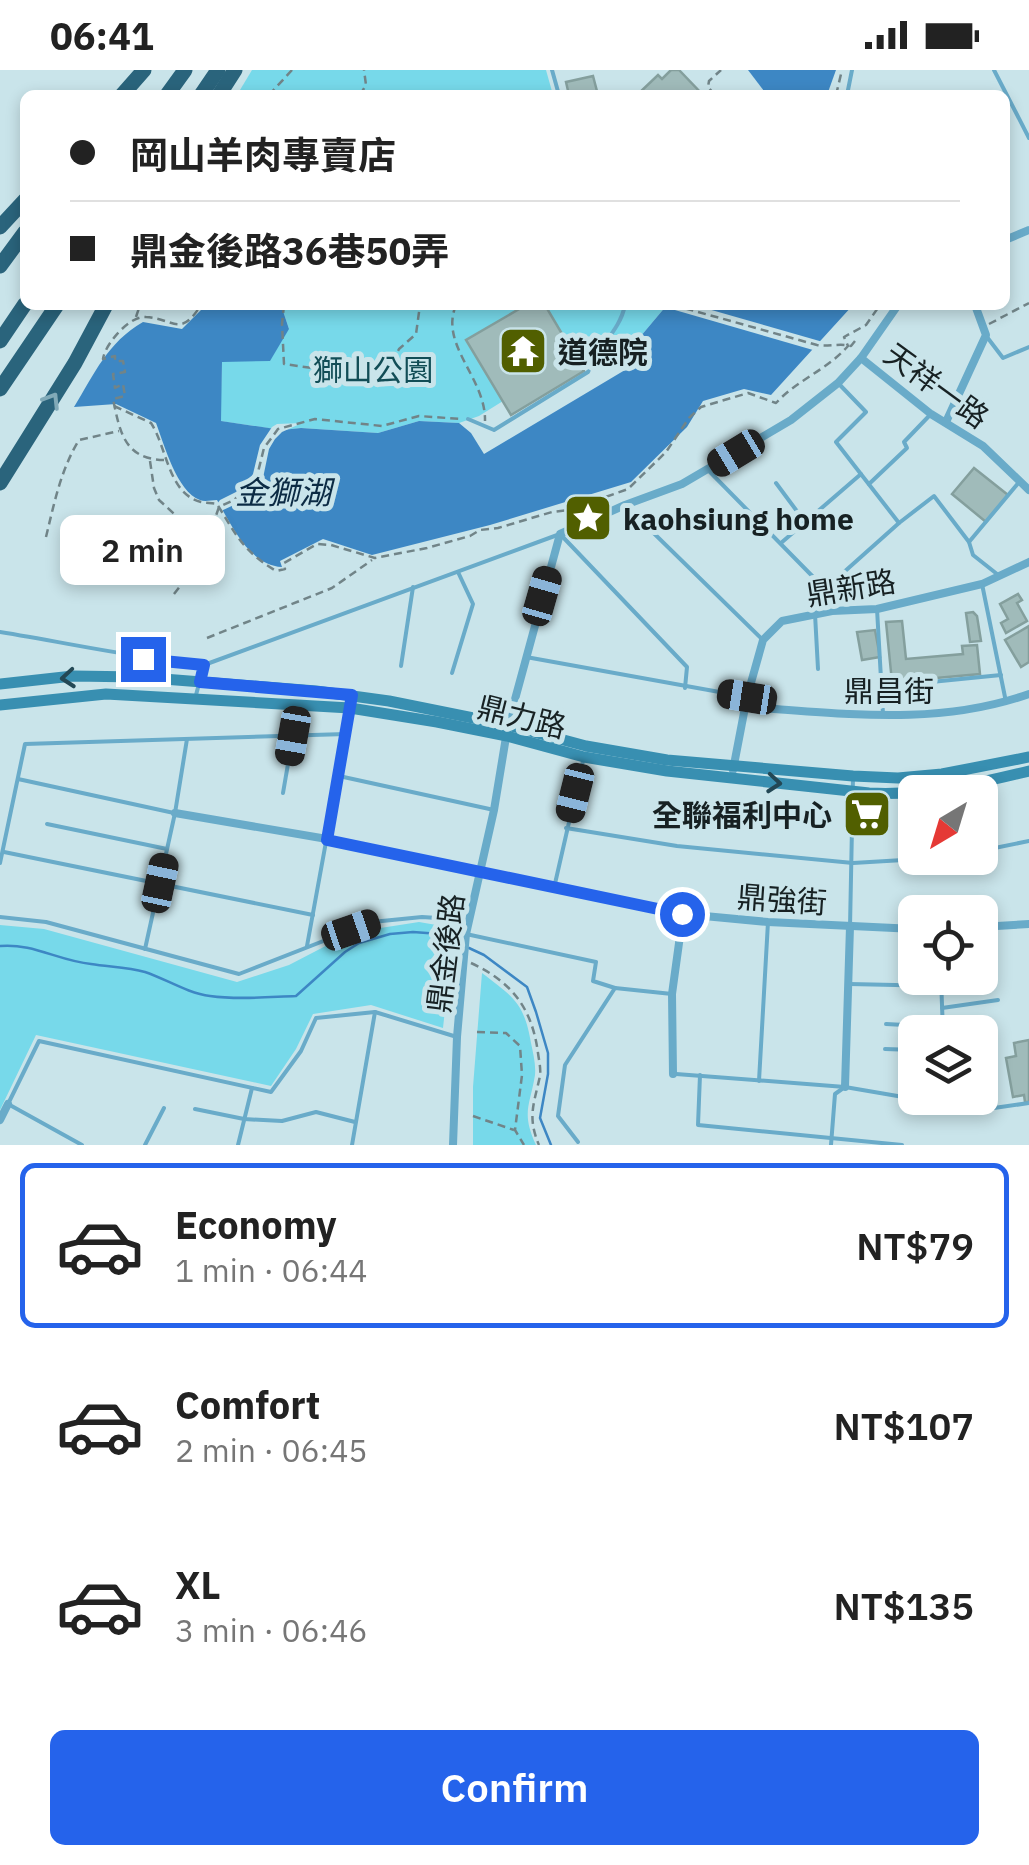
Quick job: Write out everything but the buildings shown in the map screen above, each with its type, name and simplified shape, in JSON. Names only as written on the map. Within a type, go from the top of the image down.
[{"type":"highway","points":[[127,90],[144,70]]},
{"type":"highway","points":[[0,227],[20,205]]},
{"type":"highway","points":[[0,266],[20,239]]},
{"type":"highway","points":[[0,340],[21,310]]},
{"type":"highway","points":[[0,389],[54,310]]},
{"type":"highway","points":[[0,483],[103,310]]},
{"type":"street","points":[[560,534],[682,484],[792,420],[838,383],[895,310]]},
{"type":"street","points":[[946,422],[985,331],[978,310]]},
{"type":"street","name":"天祥一路","points":[[861,358],[931,414],[983,446],[1029,490]]},
{"type":"street","name":"鼎金後路","points":[[453,1145],[466,934],[525,657],[560,534]]},
{"type":"street","name":"鼎新路","points":[[763,640],[782,622],[832,611],[877,609],[982,584],[1029,562]]},
{"type":"street","points":[[733,773],[747,697],[763,640]]},
{"type":"street","name":"鼎力路","points":[[0,684],[73,676],[138,676],[352,701],[508,730],[585,752],[667,760],[853,792],[938,790],[1029,772]]},
{"type":"street","name":"鼎力路","points":[[0,705],[106,694],[352,701]]},
{"type":"street","name":"鼎昌街","points":[[745,708],[883,715],[966,712],[1029,694]]},
{"type":"street","name":"鼎力路","points":[[733,773],[898,778],[942,774],[1029,757]]},
{"type":"street","name":"鼎強街","points":[[175,813],[327,840],[682,914],[898,928]]},
{"type":"street","points":[[673,1074],[672,994],[682,914]]},
{"type":"street","points":[[998,926],[1029,924]]},
{"type":"street","points":[[845,1087],[850,927]]},
{"type":"street","points":[[0,1120],[8,1104]]},
{"type":"lane","points":[[1010,101],[1029,138]]},
{"type":"lane","points":[[468,420],[494,430],[588,372],[624,310]]},
{"type":"lane","points":[[985,331],[1003,358],[1029,347]]},
{"type":"lane","points":[[838,383],[866,412],[836,442],[900,523]]},
{"type":"lane","points":[[869,484],[907,448],[904,442],[931,414]]},
{"type":"lane","points":[[708,469],[825,589],[832,611]]},
{"type":"lane","points":[[780,543],[862,474]]},
{"type":"lane","points":[[970,542],[1020,481]]},
{"type":"lane","points":[[776,483],[805,522]]},
{"type":"lane","points":[[825,589],[934,496],[970,542],[973,555],[1000,577]]},
{"type":"lane","points":[[625,505],[763,640]]},
{"type":"lane","points":[[0,632],[143,659],[204,665],[560,534],[687,667],[684,688]]},
{"type":"lane","points":[[452,673],[473,604],[458,572]]},
{"type":"lane","points":[[982,584],[1006,702]]},
{"type":"lane","points":[[401,666],[413,588]]},
{"type":"lane","points":[[877,609],[883,715]]},
{"type":"lane","points":[[815,614],[818,669]]},
{"type":"lane","points":[[525,657],[747,697]]},
{"type":"lane","points":[[196,698],[204,665]]},
{"type":"lane","points":[[881,687],[1001,675]]},
{"type":"lane","points":[[307,948],[352,701]]},
{"type":"lane","points":[[0,864],[25,744],[346,734]]},
{"type":"lane","points":[[283,793],[293,736]]},
{"type":"lane","points":[[145,949],[187,739]]},
{"type":"lane","points":[[554,888],[585,752]]},
{"type":"lane","points":[[338,776],[494,810]]},
{"type":"lane","points":[[850,927],[854,776]]},
{"type":"lane","points":[[18,779],[175,813]]},
{"type":"lane","points":[[47,824],[168,849]]},
{"type":"lane","points":[[566,828],[677,846],[853,863],[898,860]]},
{"type":"lane","points":[[998,847],[1029,841]]},
{"type":"lane","points":[[2,852],[313,915]]},
{"type":"lane","points":[[0,917],[46,922],[239,974],[372,922],[422,917],[469,920]]},
{"type":"lane","points":[[759,1081],[768,922]]},
{"type":"lane","points":[[466,934],[596,962],[592,981],[615,988],[672,994]]},
{"type":"lane","points":[[849,984],[898,985]]},
{"type":"lane","points":[[578,1142],[558,1116],[565,1066],[615,988]]},
{"type":"lane","points":[[942,995],[942,1015]]},
{"type":"lane","points":[[942,1008],[998,1000]]},
{"type":"lane","points":[[82,1145],[8,1104],[38,1041],[271,1092],[301,1051],[316,1018],[376,1012],[457,1037]]},
{"type":"lane","points":[[352,1145],[376,1012]]},
{"type":"lane","points":[[886,1024],[898,1025]]},
{"type":"lane","points":[[884,1049],[898,1049]]},
{"type":"lane","points":[[673,1074],[898,1094]]},
{"type":"lane","points":[[700,1075],[698,1124],[831,1142],[902,1145]]},
{"type":"lane","points":[[831,1142],[835,1094],[845,1087]]},
{"type":"lane","points":[[238,1145],[252,1088]]},
{"type":"lane","points":[[998,1108],[1029,1104]]},
{"type":"lane","points":[[145,1145],[164,1108]]},
{"type":"lane","points":[[194,1109],[282,1121],[316,1112],[355,1122]]},
{"type":"path","points":[[274,90],[292,70]]},
{"type":"path","points":[[711,90],[709,81],[721,70]]},
{"type":"path","points":[[985,331],[1029,302]]},
{"type":"path","points":[[138,310],[136,318],[106,346],[102,359],[115,356],[115,361],[123,361],[125,372],[113,374],[115,388],[122,384],[125,396],[113,399],[120,430],[137,454],[168,460]]},
{"type":"path","points":[[136,318],[145,316],[176,326],[186,323],[198,310]]},
{"type":"path","points":[[284,310],[284,364],[354,374],[393,360],[416,334],[419,310]]},
{"type":"path","points":[[454,310],[452,327],[481,395],[484,426]]},
{"type":"path","points":[[691,310],[817,345],[848,346]]},
{"type":"path","points":[[848,346],[844,337],[866,325],[876,310]]},
{"type":"path","points":[[207,638],[332,588],[375,558],[428,548],[480,530],[569,510],[628,489],[666,452],[701,407],[748,394],[776,404],[856,341]]},
{"type":"path","points":[[114,406],[151,422],[176,482],[185,494],[217,504],[252,556],[276,571],[285,569],[284,563],[317,544],[375,558]]},
{"type":"path","points":[[174,594],[201,559],[219,507],[253,484],[264,448],[278,429],[315,419],[382,426],[419,416],[468,420]]},
{"type":"path","points":[[46,537],[55,498],[79,440],[120,430]]},
{"type":"path","points":[[149,459],[159,500],[183,522],[204,551]]},
{"type":"path","points":[[462,959],[492,973],[516,995],[534,1028],[541,1072],[532,1104],[533,1130],[539,1145]]},
{"type":"path","points":[[477,1032],[506,1032],[520,1046],[522,1074],[516,1130],[524,1145]]},
{"type":"path","points":[[473,1116],[516,1130]]},
{"type":"green space","points":[[252,70],[546,70],[552,90],[240,90]]},
{"type":"green space","name":"獅山公園","points":[[283,310],[518,310],[467,340],[503,401],[479,416],[459,423],[419,421],[378,433],[282,430],[220,421],[222,361],[289,329]]},
{"type":"green space","points":[[548,310],[663,310],[635,343],[611,355],[579,362]]},
{"type":"green space","points":[[419,922],[454,928],[443,1028],[371,1005],[313,1014],[271,1086],[36,1035],[0,1110],[0,925],[44,929],[237,982],[289,965],[341,938]]},
{"type":"green space","points":[[482,973],[509,995],[525,1018],[535,1067],[528,1117],[536,1145],[473,1145],[473,1087]]},
{"type":"water","points":[[748,70],[836,70],[829,90],[763,90]]},
{"type":"water","name":"金獅湖","points":[[201,310],[283,310],[289,329],[270,361],[222,362],[221,421],[282,430],[378,433],[419,421],[459,423],[471,433],[484,454],[625,370],[635,343],[663,310],[848,310],[771,395],[744,389],[703,401],[687,427],[631,482],[490,525],[372,555],[323,539],[280,561],[282,567],[270,565],[251,552],[217,500],[200,500],[185,488],[156,423],[116,404],[74,407],[103,360],[131,330],[143,322],[182,329]]},
{"type":"pier","points":[[675,310],[711,310],[823,342],[813,350]]},
{"type":"pier","points":[[302,423],[275,439],[263,478],[251,497],[221,511],[217,504],[220,500],[246,487],[260,445],[272,427]]},
{"type":"waterway","points":[[0,946],[24,947],[79,962],[138,970],[201,994],[242,998],[296,996],[345,952],[359,943],[390,934],[440,934],[462,944]]},
{"type":"waterway","points":[[469,948],[527,987],[548,1053],[540,1118],[551,1145]]},
{"type":"place","name":"道德院","points":[[523,351]]},
{"type":"place","name":"kaohsiung home","points":[[588,518]]},
{"type":"place","name":"全聯福利中心","points":[[867,814]]},
{"type":"route","points":[[143,659],[204,665],[200,682],[352,695],[327,840],[682,914]]}]
